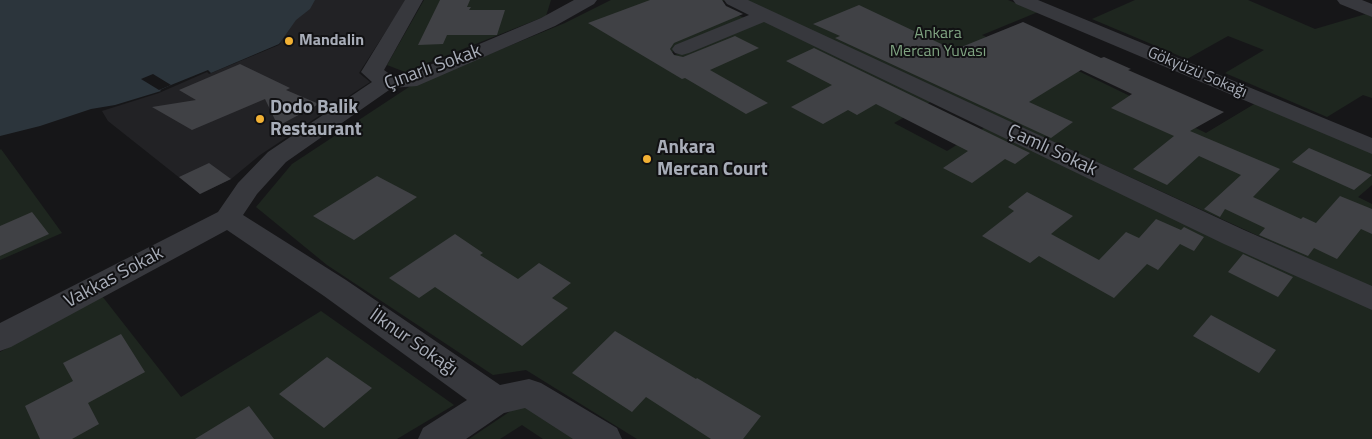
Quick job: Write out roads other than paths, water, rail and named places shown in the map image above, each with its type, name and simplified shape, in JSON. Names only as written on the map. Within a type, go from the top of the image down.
[{"type":"street","points":[[387,82],[372,72],[414,0]]},
{"type":"street","name":"Gökyüzü Sokağı","points":[[1022,0],[1372,147]]},
{"type":"street","points":[[1346,0],[1372,11]]},
{"type":"street","name":"Çınarlı Sokak","points":[[228,218],[247,189],[277,157],[387,82],[409,81],[548,22],[576,3]]},
{"type":"street","points":[[682,49],[750,5]]},
{"type":"street","name":"Çamlı Sokak","points":[[750,5],[1225,232],[1372,299]]},
{"type":"street","name":"Vakkas Sokak","points":[[0,338],[228,218]]},
{"type":"street","name":"İlknur Sokağı","points":[[228,218],[335,288],[495,401]]},
{"type":"street","points":[[436,439],[495,401],[529,393],[604,439]]},
{"type":"place","name":"Mandalin","points":[[289,41]]},
{"type":"place","name":"Dodo Balik Restaurant","points":[[260,119]]},
{"type":"place","name":"Ankara Mercan Court","points":[[647,159]]},
{"type":"park label","name":"Ankara Mercan Yuvası","points":[[938,43]]}]
